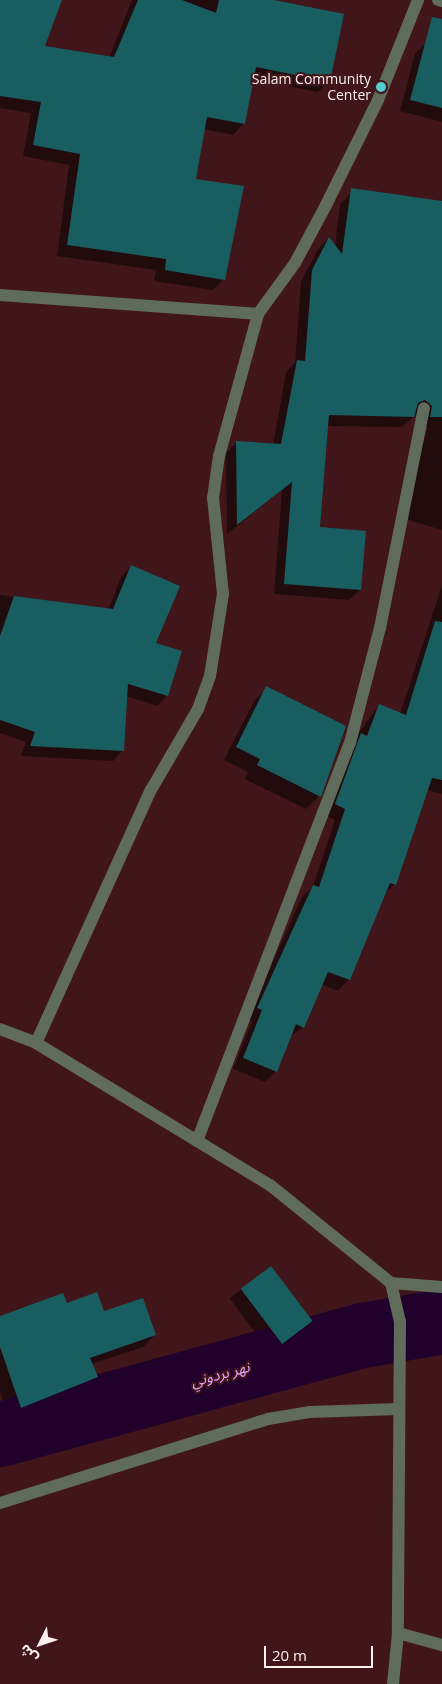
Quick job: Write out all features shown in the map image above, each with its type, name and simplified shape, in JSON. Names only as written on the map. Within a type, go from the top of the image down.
[{"type":"street","points":[[36,1043],[150,790],[198,709],[210,676],[223,594],[213,498],[219,456],[258,314],[295,263],[325,207],[378,100],[418,0]]},
{"type":"street","points":[[438,0],[442,1]]},
{"type":"street","points":[[0,295],[258,314]]},
{"type":"street","points":[[197,1141],[350,743],[380,628],[424,408]]},
{"type":"street","points":[[0,1029],[36,1043],[270,1185],[391,1283],[442,1287]]},
{"type":"street","points":[[391,1283],[400,1321],[397,1387],[398,1633],[394,1684]]},
{"type":"street","points":[[0,1503],[268,1419],[310,1412],[398,1408]]},
{"type":"street","points":[[398,1633],[442,1645]]},
{"type":"building","points":[[0,0],[62,0],[45,46],[114,57],[138,0],[182,0],[216,13],[219,0],[274,0],[344,14],[330,82],[256,67],[245,124],[207,117],[196,179],[244,186],[225,280],[165,270],[166,259],[67,245],[80,154],[33,145],[41,102],[0,96]]},
{"type":"building","points":[[432,17],[442,19],[442,108],[410,100]]},
{"type":"building","points":[[351,188],[442,201],[442,417],[430,417],[432,406],[425,400],[418,403],[414,417],[329,415],[320,527],[366,531],[361,590],[284,584],[292,482],[237,525],[236,441],[281,444],[297,360],[305,361],[312,270],[329,237],[342,254]]},
{"type":"building","points":[[131,565],[180,586],[156,643],[182,651],[168,696],[128,684],[124,751],[30,746],[35,732],[0,720],[0,636],[14,596],[113,609]]},
{"type":"building","points":[[435,621],[442,622],[442,780],[432,778],[396,885],[390,883],[350,980],[328,972],[304,1028],[296,1024],[277,1072],[243,1058],[262,1010],[257,1008],[313,885],[319,887],[345,809],[335,804],[361,733],[367,736],[379,704],[406,715]]},
{"type":"building","points":[[266,686],[346,726],[321,797],[257,765],[260,759],[236,747]]},
{"type":"building","points":[[271,1266],[313,1321],[282,1344],[241,1289]]},
{"type":"building","points":[[97,1292],[104,1311],[143,1298],[156,1335],[90,1358],[98,1377],[21,1408],[0,1347],[0,1316],[63,1293],[67,1303]]},
{"type":"waterway","name":"نهر بردوني","points":[[0,1434],[363,1335],[442,1321]]},
{"type":"place","name":"Salam Community Center","points":[[381,87]]}]
